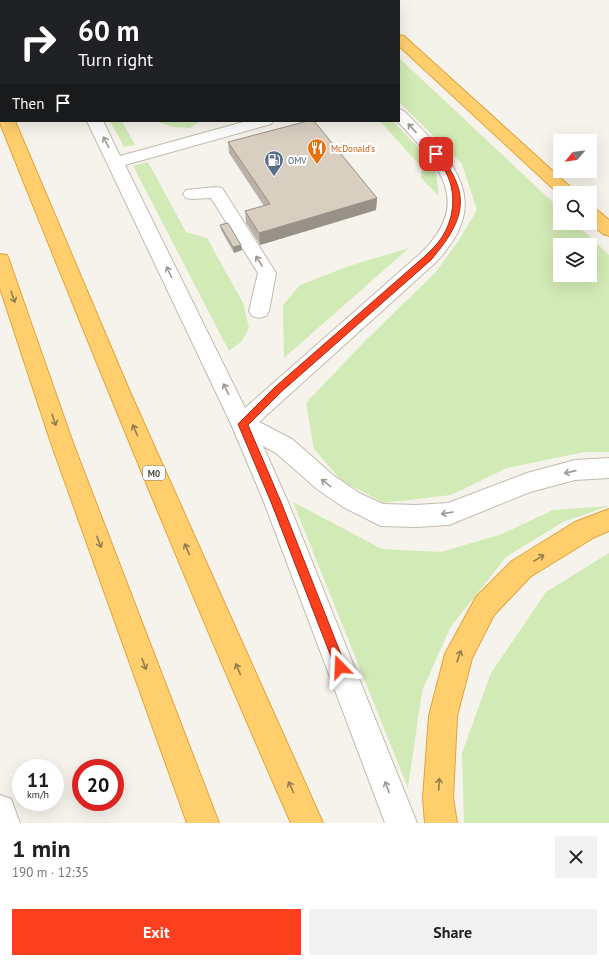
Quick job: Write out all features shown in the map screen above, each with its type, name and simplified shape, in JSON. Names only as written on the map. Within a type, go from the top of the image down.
[{"type":"highway","points":[[400,40],[560,186]]},
{"type":"highway","name":"M0","points":[[7,122],[119,392],[307,823]]},
{"type":"highway","points":[[597,219],[609,230]]},
{"type":"highway","points":[[0,260],[62,443],[202,823]]},
{"type":"highway","points":[[441,823],[438,798],[443,716],[459,654],[485,606],[521,569],[584,530],[609,520]]},
{"type":"lane","points":[[242,424],[278,390],[428,258],[446,238],[455,216],[458,199],[453,181],[444,164],[400,115]]},
{"type":"lane","points":[[96,122],[242,424],[276,502],[401,823]]},
{"type":"lane","points":[[116,162],[218,127],[257,122]]},
{"type":"lane","points":[[192,194],[216,192],[267,273],[259,311]]},
{"type":"lane","points":[[242,424],[284,446],[325,482],[350,500],[381,515],[416,516],[449,514],[527,484],[575,470],[609,468]]},
{"type":"lane","points":[[0,810],[4,823]]},
{"type":"green space","points":[[400,59],[553,202],[553,230],[582,230],[591,238],[553,238],[553,282],[597,282],[597,244],[609,255],[609,452],[585,452],[507,468],[451,495],[384,503],[342,481],[314,449],[306,403],[364,342],[435,273],[459,240],[477,210],[462,164],[400,103]]},
{"type":"green space","points":[[111,122],[123,122],[135,145],[124,147]]},
{"type":"green space","points":[[159,122],[198,122],[190,128],[173,127]]},
{"type":"green space","points":[[381,122],[394,122],[435,165],[439,196],[421,178],[422,168]]},
{"type":"green space","points":[[148,162],[186,232],[207,238],[243,303],[249,328],[242,341],[229,351],[133,166]]},
{"type":"green space","points":[[409,248],[284,358],[283,305],[300,285],[349,266]]},
{"type":"green space","points":[[293,502],[382,549],[441,552],[502,534],[553,510],[609,506],[563,522],[506,557],[450,628],[422,691],[408,788]]},
{"type":"green space","points":[[609,553],[609,823],[464,823],[462,753],[491,673],[546,592]]},
{"type":"building","points":[[304,122],[315,122],[377,198],[259,233],[245,211],[270,204],[228,142]]},
{"type":"building","points":[[228,223],[241,245],[233,247],[220,225]]},
{"type":"place","name":"McDonald's","points":[[317,165]]},
{"type":"place","name":"OMV","points":[[274,177]]},
{"type":"route","points":[[340,667],[276,502],[242,424],[278,390],[428,258],[446,238],[455,216],[458,199],[448,168],[436,154]]}]
